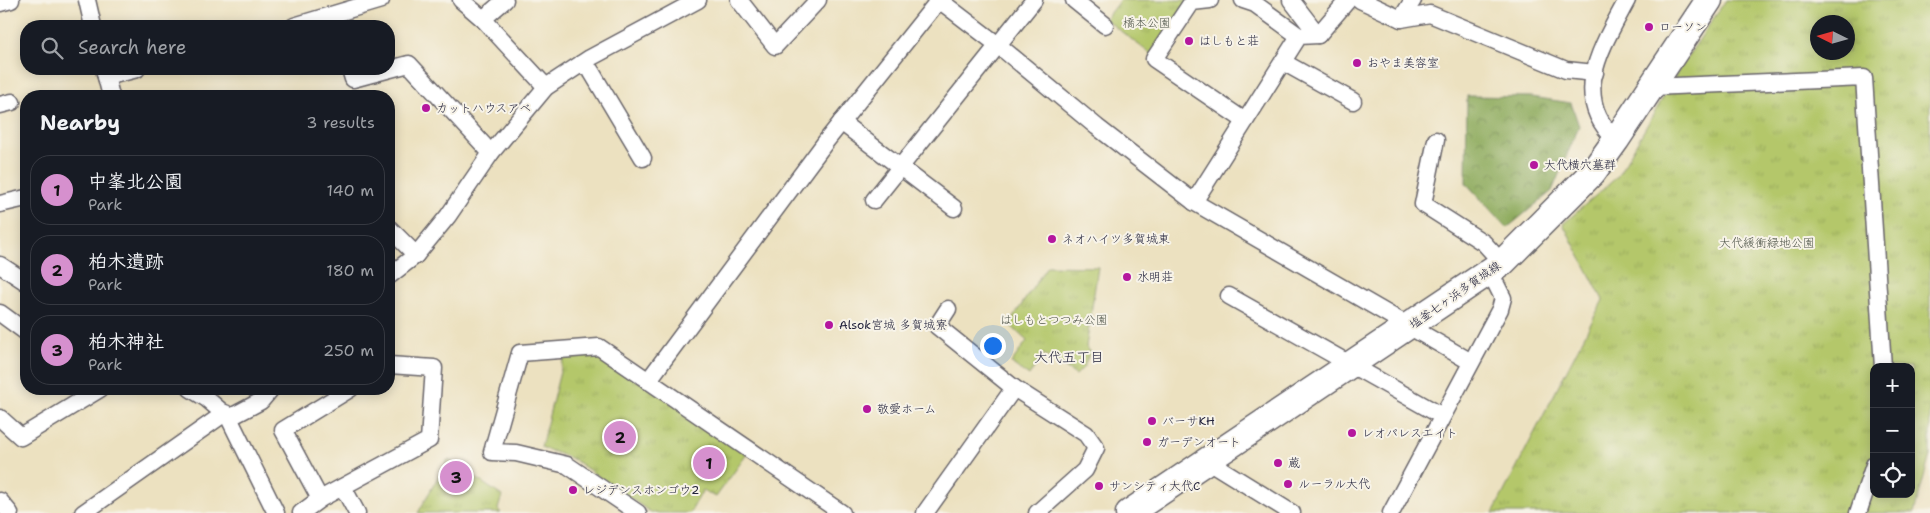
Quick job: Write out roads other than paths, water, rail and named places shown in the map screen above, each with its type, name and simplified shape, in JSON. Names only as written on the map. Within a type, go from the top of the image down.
[{"type":"main road","name":"塩釜七ヶ浜多賀城線","points":[[1129,513],[1496,268],[1593,172],[1652,87],[1708,0]]},
{"type":"street","points":[[0,3],[11,0]]},
{"type":"street","points":[[87,0],[92,20]]},
{"type":"street","points":[[335,20],[381,0]]},
{"type":"street","points":[[461,0],[484,19],[546,87]]},
{"type":"street","points":[[484,19],[505,0]]},
{"type":"street","points":[[395,271],[416,255],[448,216],[491,153],[546,87],[581,64],[698,0]]},
{"type":"street","points":[[740,0],[775,46],[818,0]]},
{"type":"street","points":[[648,381],[841,122],[939,0],[1194,202],[1471,362]]},
{"type":"street","points":[[874,200],[1034,0]]},
{"type":"street","points":[[1074,0],[1105,25]]},
{"type":"street","points":[[1210,0],[1192,2],[1154,59],[1245,121]]},
{"type":"street","points":[[1243,0],[1261,8],[1299,36],[1318,35],[1348,0]]},
{"type":"street","points":[[1291,0],[1318,35]]},
{"type":"street","points":[[1360,0],[1401,19],[1430,14],[1566,70],[1594,73]]},
{"type":"street","points":[[1401,19],[1413,0]]},
{"type":"street","points":[[1616,140],[1597,119],[1591,89],[1603,46],[1627,0]]},
{"type":"street","points":[[1194,202],[1299,36]]},
{"type":"street","points":[[1283,62],[1353,101]]},
{"type":"street","points":[[395,68],[409,64],[491,153]]},
{"type":"street","points":[[581,64],[591,71],[643,158]]},
{"type":"street","points":[[106,75],[109,90]]},
{"type":"street","points":[[352,75],[353,79],[368,75]]},
{"type":"street","points":[[1652,87],[1864,78],[1883,363]]},
{"type":"street","points":[[841,122],[954,208]]},
{"type":"street","points":[[1391,513],[1500,309],[1503,298],[1496,268],[1484,243],[1423,204],[1436,140]]},
{"type":"street","points":[[0,204],[20,199]]},
{"type":"street","points":[[395,234],[416,255]]},
{"type":"street","points":[[0,264],[20,278]]},
{"type":"street","points":[[1228,296],[1442,416]]},
{"type":"street","points":[[948,309],[937,326],[1014,388],[1086,434],[1096,448],[1086,470],[1038,513]]},
{"type":"street","points":[[0,313],[20,328]]},
{"type":"street","points":[[638,513],[567,466],[516,453],[492,452],[520,353],[599,347],[821,507],[842,513]]},
{"type":"street","points":[[300,513],[320,499],[428,440],[434,368],[395,366]]},
{"type":"street","points":[[925,513],[1014,388]]},
{"type":"street","points":[[0,418],[21,437],[90,395]]},
{"type":"street","points":[[199,395],[227,416],[276,513]]},
{"type":"street","points":[[83,513],[227,416],[261,401],[266,395]]},
{"type":"street","points":[[320,499],[282,430],[340,395]]},
{"type":"street","points":[[1208,461],[1292,513]]},
{"type":"street","points":[[1858,513],[1870,477]]},
{"type":"street","points":[[342,487],[357,513]]},
{"type":"street","points":[[0,501],[10,513]]},
{"type":"place","name":"ローソン","points":[[1649,27]]},
{"type":"place","name":"はしもと荘","points":[[1189,41]]},
{"type":"place","name":"おやま美容室","points":[[1357,63]]},
{"type":"place","name":"カットハウスアベ","points":[[426,108]]},
{"type":"place","name":"大代横穴墓群","points":[[1534,165]]},
{"type":"place","name":"ネオハイツ多賀城東","points":[[1052,239]]},
{"type":"place","name":"水明荘","points":[[1127,277]]},
{"type":"place","name":"Alsok宮城 多賀城寮","points":[[829,325]]},
{"type":"place","name":"敬愛ホーム","points":[[867,409]]},
{"type":"place","name":"バーサKH","points":[[1152,421]]},
{"type":"place","name":"レオパレスエイト","points":[[1352,433]]},
{"type":"place","name":"柏木遺跡","points":[[620,437]]},
{"type":"place","name":"ガーデンオート","points":[[1147,442]]},
{"type":"place","name":"中峯北公園","points":[[709,463]]},
{"type":"place","name":"蔵","points":[[1278,463]]},
{"type":"place","name":"柏木神社","points":[[456,477]]},
{"type":"place","name":"ルーラル大代","points":[[1288,484]]},
{"type":"place","name":"サンシティ大代C","points":[[1099,486]]},
{"type":"place","name":"レジデンスホンゴウ2","points":[[573,490]]},
{"type":"district","name":"大代五丁目","points":[[1069,357]]},
{"type":"park label","name":"橋本公園","points":[[1147,23]]},
{"type":"park label","name":"大代緩衝緑地公園","points":[[1767,243]]},
{"type":"park label","name":"はしもとつつみ公園","points":[[1054,320]]}]
